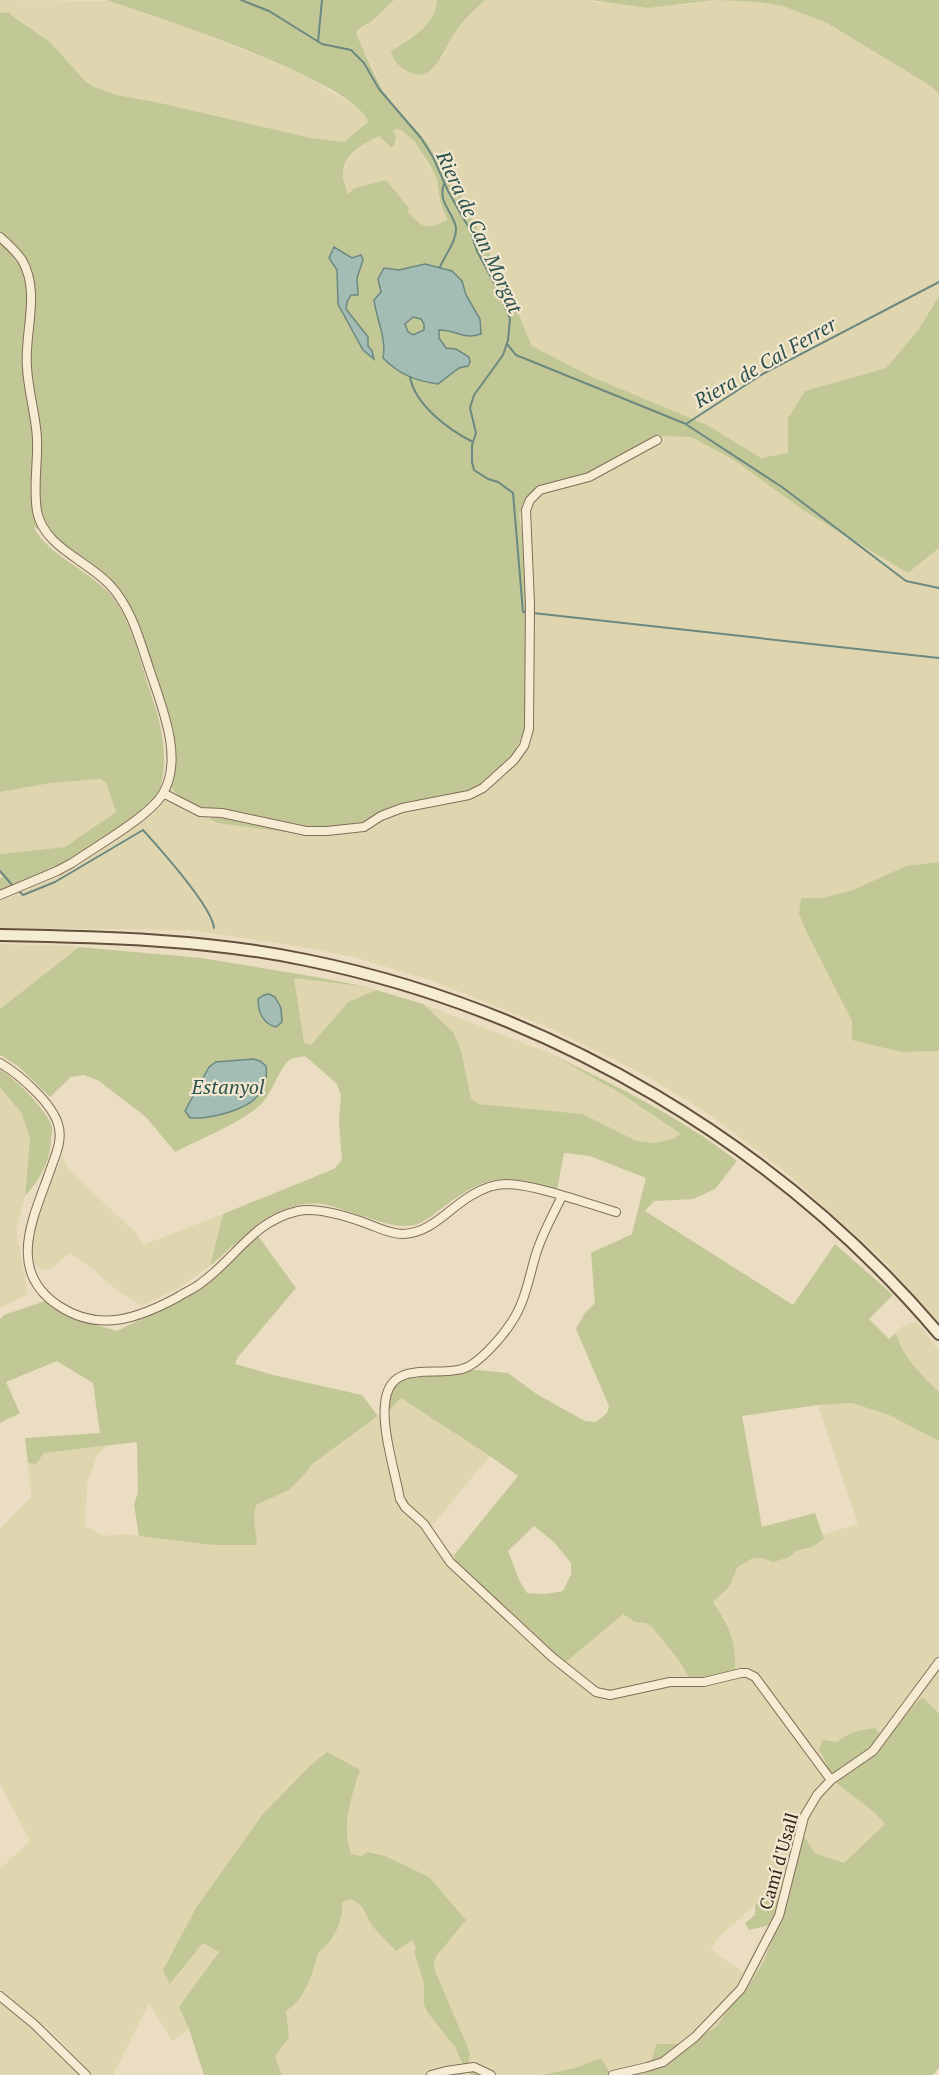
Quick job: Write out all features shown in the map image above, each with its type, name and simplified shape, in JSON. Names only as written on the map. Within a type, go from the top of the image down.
[{"type":"main road","points":[[0,935],[180,942],[305,959],[397,982],[544,1036],[638,1084],[744,1153],[785,1184],[846,1237],[874,1263],[939,1334]]},
{"type":"street","points":[[0,237],[21,259],[27,270],[30,284],[27,367],[37,438],[37,514],[48,535],[94,570],[117,592],[132,618],[166,717],[171,749],[170,773],[163,793],[144,813],[72,863],[0,895]]},
{"type":"street","points":[[163,793],[200,812],[222,813],[306,831],[327,831],[364,826],[402,808],[469,795],[483,788],[514,760],[524,746],[529,729],[530,604],[526,510],[530,500],[540,490],[589,477],[657,440]]},
{"type":"street","points":[[0,1063],[10,1069],[47,1104],[59,1125],[60,1139],[56,1156],[31,1222],[27,1248],[28,1264],[44,1294],[71,1313],[88,1319],[121,1320],[140,1316],[160,1306],[201,1283],[264,1225],[300,1210],[346,1217],[387,1232],[402,1234],[417,1232],[432,1224],[471,1195],[490,1186],[504,1184],[519,1185],[616,1212]]},
{"type":"street","points":[[562,1196],[536,1253],[526,1290],[516,1314],[482,1356],[460,1370],[429,1370],[400,1377],[393,1382],[387,1392],[384,1419],[400,1499],[405,1507],[424,1524],[450,1562],[552,1657],[596,1692],[610,1695],[670,1682],[704,1682],[741,1673],[751,1675],[755,1677],[831,1780]]},
{"type":"street","name":"Camí d'Usall","points":[[614,2075],[663,2062],[689,2042],[741,1989],[779,1916],[804,1817],[817,1795],[831,1780],[873,1751],[939,1662]]},
{"type":"street","points":[[0,1996],[34,2024],[86,2075]]},
{"type":"street","points":[[431,2075],[474,2067],[491,2075]]},
{"type":"shaded area","points":[[0,0],[109,1],[189,28],[298,72],[359,108],[367,117],[368,122],[344,142],[311,138],[117,95],[94,87],[85,81],[50,42],[9,12],[0,13]]},
{"type":"shaded area","points":[[394,0],[437,0],[437,5],[430,20],[419,32],[391,51],[442,58],[455,31],[485,0],[590,0],[683,5],[715,0],[757,2],[783,6],[827,23],[931,86],[939,94],[939,296],[919,329],[886,368],[805,391],[788,418],[788,453],[761,458],[690,418],[590,376],[543,352],[532,346],[460,193],[451,186],[444,169],[424,138],[387,97],[357,36],[357,29],[361,29]]},
{"type":"shaded area","points":[[401,130],[415,142],[437,180],[440,201],[447,220],[434,226],[424,227],[408,212],[409,208],[386,180],[355,188],[348,195],[342,173],[347,160],[363,144],[379,136],[391,147],[393,131]]},
{"type":"shaded area","points":[[663,435],[690,437],[734,460],[806,512],[908,573],[939,548],[939,862],[906,866],[853,890],[822,898],[802,898],[799,914],[852,1021],[901,1052],[939,1051],[939,1323],[882,1259],[790,1176],[709,1114],[641,1073],[545,1026],[433,981],[353,957],[297,946],[187,930],[0,928],[0,901],[74,869],[151,816],[163,803],[171,787],[177,795],[209,810],[218,823],[316,832],[505,763],[526,728],[527,568],[519,513],[533,494],[645,447]]},
{"type":"shaded area","points":[[101,779],[106,783],[116,812],[65,847],[0,854],[0,792],[51,783]]},
{"type":"shaded area","points":[[0,944],[72,946],[79,947],[0,1009]]},
{"type":"shaded area","points":[[294,978],[368,987],[376,990],[348,1002],[311,1045],[303,1043]]},
{"type":"shaded area","points":[[423,1004],[549,1053],[622,1094],[682,1134],[673,1139],[653,1143],[637,1141],[583,1114],[479,1104],[471,1099],[461,1050],[453,1032]]},
{"type":"shaded area","points":[[0,1087],[22,1114],[30,1139],[25,1196],[16,1229],[28,1294],[0,1308]]},
{"type":"shaded area","points":[[63,1156],[68,1169],[136,1233],[143,1245],[223,1214],[210,1266],[177,1289],[141,1306],[69,1253],[52,1268],[42,1270],[34,1263],[30,1243],[33,1225]]},
{"type":"shaded area","points":[[917,1322],[939,1351],[939,1392],[917,1370],[899,1347],[896,1333],[903,1326]]},
{"type":"shaded area","points":[[401,1397],[490,1456],[430,1528],[446,1549],[454,1555],[458,1570],[560,1667],[623,1613],[635,1622],[646,1623],[652,1627],[689,1677],[703,1678],[735,1671],[727,1622],[713,1602],[729,1587],[739,1567],[751,1559],[762,1558],[773,1562],[795,1551],[812,1547],[824,1539],[822,1535],[858,1524],[818,1405],[852,1403],[889,1415],[939,1441],[939,1714],[925,1699],[876,1813],[885,1824],[875,1836],[844,1863],[815,1853],[803,1836],[785,1901],[764,1901],[755,1905],[721,1935],[710,1949],[743,1972],[767,1926],[770,1925],[776,1930],[764,1961],[749,1985],[729,2007],[717,2026],[700,2037],[682,2044],[648,2069],[611,2075],[601,2058],[575,2068],[542,2075],[495,2075],[468,2067],[435,1971],[434,1961],[453,1933],[466,1920],[429,1877],[351,1854],[347,1843],[346,1814],[360,1770],[164,1970],[171,1984],[203,1943],[219,1952],[179,2007],[189,2029],[172,2041],[149,2003],[113,2075],[92,2075],[53,2033],[0,1990],[0,1869],[30,1841],[0,1784],[0,1529],[31,1497],[28,1463],[36,1464],[44,1453],[107,1446],[98,1454],[87,1483],[85,1526],[104,1536],[120,1534],[256,1545],[254,1518],[256,1505],[289,1490],[312,1464],[378,1416],[388,1412]]},
{"type":"shaded area","points":[[350,1899],[358,1902],[366,1910],[373,1926],[412,1940],[416,1947],[414,1952],[424,1983],[424,2005],[455,2047],[463,2065],[425,2075],[282,2075],[275,2056],[289,2038],[286,2011],[315,1966],[318,1953],[342,1903]]},
{"type":"shaded area","points":[[0,2001],[18,2015],[81,2075],[0,2075]]},
{"type":"green space","points":[[106,0],[394,0],[372,21],[357,30],[357,36],[388,98],[423,137],[446,176],[460,193],[532,346],[590,376],[707,425],[761,458],[788,453],[788,418],[805,391],[886,368],[919,329],[939,296],[939,548],[908,573],[806,512],[734,460],[691,437],[663,436],[576,480],[533,494],[519,513],[527,568],[526,728],[505,764],[481,784],[454,798],[389,815],[355,828],[304,833],[218,823],[210,819],[209,810],[188,802],[175,792],[171,787],[175,755],[171,723],[126,599],[112,581],[91,564],[55,538],[34,527],[40,537],[59,555],[105,589],[126,619],[157,712],[164,748],[163,772],[161,785],[156,794],[121,826],[62,864],[0,891],[0,878],[3,877],[0,873],[0,854],[65,847],[116,812],[106,783],[101,779],[51,783],[0,792],[0,13],[9,12],[50,42],[85,81],[94,87],[117,95],[311,138],[344,142],[368,122],[356,106],[329,88],[292,70],[205,34]],"holes":[[[401,130],[415,142],[431,167],[437,180],[440,201],[447,220],[430,226],[422,225],[408,212],[409,208],[386,180],[355,188],[348,194],[343,175],[350,156],[379,136],[391,147],[394,146],[396,136],[393,131]]]},
{"type":"green space","points":[[437,0],[485,0],[459,27],[436,64],[423,74],[414,74],[397,63],[391,51],[414,36],[427,24],[436,9]]},
{"type":"green space","points":[[591,0],[715,0],[648,8]]},
{"type":"green space","points":[[715,0],[939,0],[939,94],[931,86],[827,23],[783,6]]},
{"type":"green space","points":[[939,862],[939,1051],[901,1052],[852,1040],[852,1021],[799,914],[801,898],[822,898],[853,890],[906,866]]},
{"type":"green space","points":[[79,947],[201,958],[310,976],[368,987],[294,978],[304,1043],[311,1045],[348,1002],[376,990],[423,1004],[453,1032],[461,1050],[471,1099],[479,1104],[583,1114],[637,1141],[654,1143],[673,1139],[681,1134],[622,1094],[549,1053],[669,1115],[737,1161],[715,1189],[693,1199],[654,1201],[645,1211],[793,1305],[835,1244],[893,1295],[869,1319],[889,1339],[896,1333],[908,1358],[939,1392],[939,1441],[889,1415],[852,1403],[818,1405],[742,1416],[762,1527],[815,1513],[824,1539],[812,1547],[795,1551],[790,1557],[773,1562],[762,1558],[751,1559],[738,1567],[729,1587],[713,1602],[731,1635],[735,1671],[703,1678],[689,1677],[652,1627],[646,1623],[635,1622],[623,1614],[560,1667],[458,1570],[454,1555],[518,1476],[401,1398],[388,1412],[390,1397],[396,1385],[407,1377],[477,1370],[508,1373],[538,1395],[585,1421],[596,1422],[607,1413],[609,1406],[576,1329],[585,1313],[595,1303],[591,1253],[632,1234],[646,1178],[590,1156],[564,1153],[557,1190],[511,1179],[487,1182],[475,1187],[415,1225],[395,1225],[327,1205],[306,1204],[275,1214],[261,1223],[210,1266],[223,1214],[334,1169],[342,1160],[339,1122],[341,1096],[337,1084],[305,1056],[291,1059],[284,1066],[267,1097],[256,1108],[235,1122],[175,1152],[146,1117],[99,1081],[84,1075],[71,1077],[50,1097],[18,1066],[0,1055],[0,1009]],"holes":[[[534,1526],[554,1542],[571,1563],[571,1574],[563,1591],[546,1594],[527,1593],[520,1582],[508,1551]]]},
{"type":"green space","points":[[0,1069],[36,1102],[52,1127],[47,1162],[25,1196],[30,1139],[22,1114],[0,1087]]},
{"type":"green space","points":[[258,1236],[296,1288],[238,1357],[235,1364],[362,1395],[378,1416],[312,1464],[289,1490],[256,1505],[254,1518],[257,1545],[214,1545],[139,1536],[134,1504],[138,1493],[137,1442],[44,1453],[36,1464],[28,1463],[25,1438],[100,1433],[93,1383],[57,1361],[6,1382],[20,1413],[0,1423],[0,1319],[4,1315],[45,1301],[76,1319],[117,1331],[190,1295],[210,1282]]},
{"type":"green space","points":[[921,1698],[925,1699],[939,1714],[939,2067],[933,2075],[625,2075],[648,2069],[657,2044],[682,2044],[700,2037],[717,2026],[729,2007],[749,1985],[764,1961],[776,1930],[770,1925],[749,1930],[745,1923],[755,1915],[755,1905],[764,1901],[785,1900],[803,1835],[815,1853],[844,1863],[885,1824],[835,1780],[819,1750],[823,1740],[837,1742],[855,1732],[875,1728],[881,1735],[888,1735]]},
{"type":"green space","points":[[327,1752],[360,1770],[347,1822],[351,1854],[362,1856],[367,1852],[385,1856],[429,1877],[466,1920],[438,1954],[434,1961],[435,1971],[470,2053],[468,2066],[495,2075],[470,2075],[469,2072],[461,2075],[425,2075],[463,2065],[455,2047],[424,2005],[424,1983],[414,1952],[416,1947],[412,1940],[396,1951],[375,1929],[359,1904],[350,1899],[342,1903],[341,1917],[336,1931],[318,1953],[303,1993],[286,2011],[289,2038],[275,2056],[282,2075],[204,2075],[179,2007],[219,1952],[203,1943],[170,1984],[163,1970],[196,1908],[262,1815]]},
{"type":"green space","points":[[601,2058],[611,2075],[542,2075],[575,2068]]},
{"type":"water","points":[[334,247],[352,258],[361,255],[363,260],[357,278],[358,295],[351,295],[346,309],[368,337],[368,346],[374,359],[363,350],[338,304],[337,270],[329,258]]},
{"type":"water","points":[[425,264],[452,271],[462,281],[466,295],[480,319],[481,334],[475,336],[439,330],[439,338],[446,348],[456,349],[469,357],[470,362],[468,366],[459,368],[438,384],[408,376],[383,358],[382,336],[374,300],[381,292],[378,279],[384,268],[399,270]],"holes":[[[413,317],[421,319],[424,330],[413,335],[408,332],[405,324]]]},
{"type":"water","name":"Estanyol","points":[[269,994],[275,997],[281,1008],[282,1022],[276,1027],[262,1017],[259,1008],[258,999]]},
{"type":"water","name":"Estanyol","points":[[253,1059],[266,1066],[265,1083],[258,1096],[250,1103],[230,1112],[209,1117],[190,1118],[185,1111],[209,1067],[216,1062]]},
{"type":"waterway","name":"Riera de Can Morgat","points":[[241,0],[269,11],[322,44],[351,50],[364,63],[379,89],[421,138],[433,157],[501,296],[510,319],[508,340],[503,355],[474,395],[470,408],[476,433],[472,445],[472,462],[474,470],[498,482],[513,493],[523,612],[527,612]]},
{"type":"waterway","points":[[318,42],[322,0]]},
{"type":"waterway","points":[[440,267],[456,233],[455,223],[444,202],[442,190],[444,184]]},
{"type":"waterway","name":"Riera de Cal Ferrer","points":[[507,344],[516,355],[686,424],[761,375],[939,282]]},
{"type":"waterway","points":[[410,377],[419,397],[434,416],[473,442]]},
{"type":"waterway","points":[[687,425],[782,487],[906,581],[939,588]]},
{"type":"waterway","points":[[533,613],[939,658]]},
{"type":"waterway","points":[[18,890],[23,895],[55,882],[143,830],[195,892],[211,918],[214,928]]},
{"type":"waterway","points":[[0,871],[13,886]]}]
